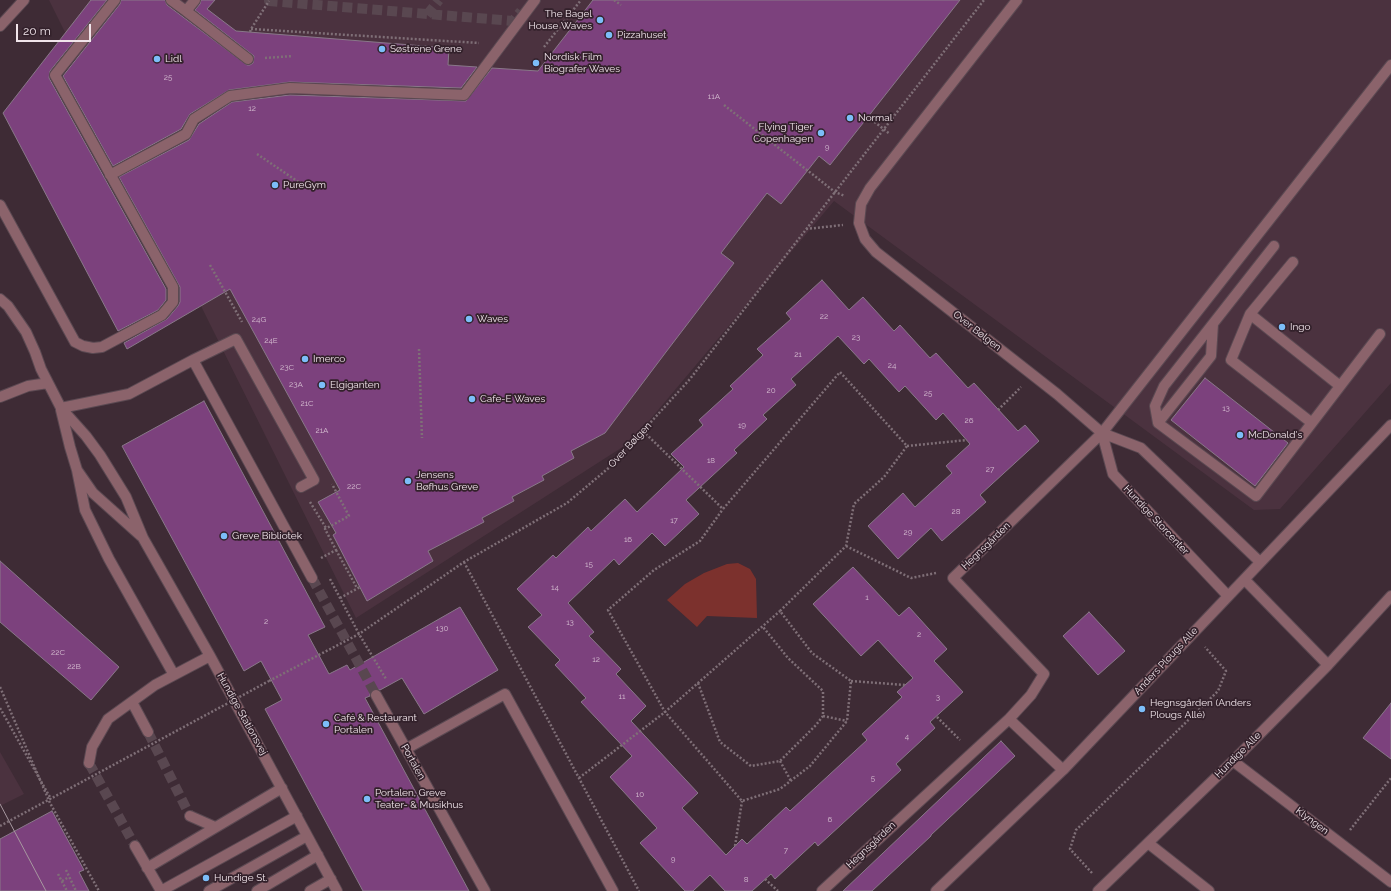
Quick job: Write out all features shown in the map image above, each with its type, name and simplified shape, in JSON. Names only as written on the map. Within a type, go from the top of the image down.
[{"type":"street","points":[[0,26],[24,0]]},
{"type":"street","points":[[0,206],[75,342],[82,346],[93,348],[102,347],[162,315],[173,302],[173,287],[55,76],[115,0]]},
{"type":"street","points":[[171,0],[248,59]]},
{"type":"street","points":[[186,11],[195,0]]},
{"type":"street","points":[[110,175],[186,134],[194,119],[230,96],[290,88],[464,95],[535,0]]},
{"type":"street","points":[[859,223],[861,204],[870,188],[1017,0]]},
{"type":"street","name":"Hegnsgården","points":[[822,891],[1009,719],[1031,695],[1044,674],[953,578],[1102,433],[1391,66]]},
{"type":"street","name":"Over Bølgen","points":[[859,223],[865,239],[876,252],[1033,375],[1102,433],[1141,448],[1260,562]]},
{"type":"street","points":[[1274,246],[1164,386],[1155,406],[1158,423],[1256,496],[1380,334]]},
{"type":"street","points":[[1293,262],[1250,314],[1231,360],[1312,423]]},
{"type":"street","name":"Hundige Stationsvej","points":[[0,299],[8,306],[26,332],[35,352],[40,369],[61,408],[86,436],[100,455],[126,497],[143,538],[210,656],[337,891]]},
{"type":"street","points":[[1250,314],[1340,386]]},
{"type":"street","points":[[1158,423],[1211,356],[1213,324]]},
{"type":"street","points":[[61,408],[129,394],[236,339],[314,480],[301,488]]},
{"type":"street","points":[[193,360],[312,578]]},
{"type":"street","points":[[0,397],[28,386],[48,383]]},
{"type":"street","name":"Hundige Stationsvej","points":[[61,408],[77,470],[93,493],[143,538]]},
{"type":"street","name":"Anders Plougs Alle","points":[[936,891],[1063,770],[1391,425]]},
{"type":"street","name":"Hundige Storcenter","points":[[1102,433],[1113,474],[1228,596]]},
{"type":"street","points":[[77,470],[85,510],[109,559],[174,675]]},
{"type":"street","points":[[1245,580],[1328,665]]},
{"type":"street","name":"Hundige Alle","points":[[1101,888],[1233,761],[1328,665],[1391,596]]},
{"type":"street","points":[[90,763],[92,747],[108,719],[155,685],[210,656]]},
{"type":"street","points":[[406,749],[505,694],[613,891]]},
{"type":"street","name":"Portalen","points":[[376,696],[485,891]]},
{"type":"street","points":[[132,702],[148,732]]},
{"type":"street","points":[[1009,719],[1063,770]]},
{"type":"street","name":"Klyngen","points":[[1233,761],[1391,882]]},
{"type":"street","points":[[147,868],[282,788]]},
{"type":"street","points":[[190,816],[215,827]]},
{"type":"street","points":[[135,846],[161,891],[297,816]]},
{"type":"street","points":[[209,891],[308,836]]},
{"type":"street","points":[[1148,843],[1209,891]]},
{"type":"street","points":[[257,891],[318,855]]},
{"type":"street","points":[[310,891],[331,879]]},
{"type":"path","points":[[544,47],[581,0]]},
{"type":"path","points":[[614,0],[621,5]]},
{"type":"path","name":"Over Bølgen","points":[[0,826],[359,634],[464,562],[567,503],[611,466],[690,379],[984,0]]},
{"type":"path","points":[[269,1],[251,30],[479,43]]},
{"type":"path","points":[[248,59],[293,56]]},
{"type":"path","points":[[724,105],[835,192]]},
{"type":"path","points":[[868,117],[884,129]]},
{"type":"path","points":[[257,154],[306,188]]},
{"type":"path","points":[[805,230],[859,223]]},
{"type":"path","points":[[210,265],[227,295]]},
{"type":"path","points":[[419,349],[422,438]]},
{"type":"path","points":[[735,846],[742,801],[665,712],[608,610],[654,570],[700,541],[723,509],[840,372],[907,446]]},
{"type":"path","points":[[998,410],[1033,375]]},
{"type":"path","points":[[643,431],[723,509]]},
{"type":"path","points":[[579,778],[665,712],[763,627],[846,546],[854,504],[884,477],[907,446],[967,440]]},
{"type":"path","points":[[308,500],[326,528]]},
{"type":"path","points":[[846,546],[911,578],[934,572],[953,578]]},
{"type":"path","points":[[336,550],[358,588],[340,598]]},
{"type":"path","points":[[464,562],[639,891]]},
{"type":"path","points":[[330,578],[359,634],[386,679]]},
{"type":"path","points":[[780,611],[812,653],[852,681],[905,685]]},
{"type":"path","points":[[698,683],[720,742],[751,766],[780,760],[816,725],[823,716],[823,691],[788,658],[763,627]]},
{"type":"path","points":[[1101,888],[1070,849],[1076,830],[1218,691],[1226,671],[1192,633]]},
{"type":"path","points":[[742,801],[780,789],[810,766],[847,721],[852,681]]},
{"type":"path","points":[[0,687],[50,803],[99,891]]},
{"type":"path","points":[[0,708],[51,799]]},
{"type":"path","points":[[823,716],[847,721]]},
{"type":"path","points":[[937,716],[972,752]]},
{"type":"path","points":[[780,760],[791,781]]},
{"type":"path","points":[[1340,842],[1391,778]]},
{"type":"path","points":[[66,870],[76,891]]},
{"type":"path","points":[[58,874],[67,891]]},
{"type":"path","points":[[62,882],[69,877]]},
{"type":"path","points":[[765,879],[778,891]]},
{"type":"shaded area","points":[[49,0],[1391,0],[1391,383],[1280,509],[1254,510],[834,201],[632,441],[356,618]]},
{"type":"shaded area","points":[[738,563],[750,569],[756,579],[757,618],[707,616],[697,627],[667,600],[685,584],[704,573],[727,564]]},
{"type":"shaded area","points":[[0,752],[24,794],[0,806]]},
{"type":"building","points":[[91,0],[107,0],[50,71],[49,78],[166,289],[166,300],[158,310],[118,331],[3,113]]},
{"type":"building","points":[[121,0],[165,0],[167,5],[247,65],[253,63],[254,56],[195,10],[200,4],[201,0],[215,0],[207,9],[236,31],[449,48],[448,65],[477,67],[461,88],[290,82],[229,90],[190,114],[181,129],[113,166],[63,76],[120,4]]},
{"type":"building","name":"Waves","points":[[593,0],[960,0],[830,165],[819,156],[781,204],[767,193],[721,253],[734,263],[605,433],[571,451],[574,458],[542,476],[544,480],[512,497],[514,501],[482,518],[484,522],[428,551],[433,561],[367,601],[333,535],[336,533],[318,502],[340,490],[230,289],[127,349],[124,343],[167,319],[180,302],[180,287],[119,177],[189,140],[199,124],[232,102],[290,95],[466,101],[492,68],[538,71]]},
{"type":"building","points":[[822,280],[849,310],[863,297],[894,331],[900,325],[930,358],[936,353],[968,388],[974,383],[1018,431],[1025,425],[1039,441],[980,495],[986,502],[942,541],[931,528],[898,559],[868,526],[903,493],[915,507],[952,473],[946,466],[970,444],[943,413],[936,420],[905,386],[899,392],[869,359],[864,364],[838,336],[791,379],[796,385],[763,415],[767,419],[734,450],[737,453],[686,500],[699,514],[665,546],[652,533],[619,565],[614,559],[568,603],[594,632],[589,636],[621,669],[616,674],[646,706],[631,721],[698,793],[682,808],[726,855],[742,839],[747,844],[786,807],[790,811],[867,740],[862,734],[902,697],[897,692],[913,678],[878,640],[861,656],[813,604],[853,567],[899,616],[909,607],[947,649],[934,661],[963,692],[930,722],[935,728],[896,764],[901,770],[818,846],[815,842],[775,879],[771,874],[752,891],[725,891],[710,875],[693,891],[685,891],[640,843],[657,828],[610,777],[632,756],[581,702],[586,698],[555,665],[560,660],[528,627],[542,615],[517,589],[553,555],[556,558],[588,527],[591,531],[625,499],[637,512],[684,467],[671,454],[703,425],[699,420],[733,389],[730,386],[763,355],[757,349],[791,319],[786,313]]},
{"type":"building","points":[[1205,378],[1288,443],[1255,486],[1171,420]]},
{"type":"building","points":[[204,401],[325,627],[308,635],[329,674],[347,665],[350,670],[460,607],[498,670],[424,714],[402,678],[380,690],[373,689],[370,692],[370,696],[365,698],[469,891],[363,891],[265,709],[282,700],[261,661],[244,671],[122,446]]},
{"type":"building","points":[[0,561],[119,667],[91,700],[0,622]]},
{"type":"building","points":[[1089,612],[1125,651],[1098,675],[1063,636]]},
{"type":"building","points":[[1391,703],[1391,759],[1363,738]]},
{"type":"building","points":[[1001,741],[1015,756],[931,836],[872,891],[843,891]]},
{"type":"building","points":[[52,811],[84,870],[79,872],[89,891],[0,891],[0,839]]},
{"type":"tunnel","points":[[270,0],[269,1],[513,21],[521,11]]},
{"type":"tunnel","points":[[427,15],[439,0]]},
{"type":"tunnel","points":[[312,578],[376,695]]},
{"type":"tunnel","points":[[148,732],[190,816]]},
{"type":"tunnel","points":[[89,763],[135,846]]},
{"type":"tram line","points":[[0,804],[46,891]]},
{"type":"place","name":"The Bagel House Waves","points":[[600,20]]},
{"type":"place","name":"Pizzahuset","points":[[609,35]]},
{"type":"place","name":"Søstrene Grene","points":[[382,49]]},
{"type":"place","name":"Lidl","points":[[157,59]]},
{"type":"place","name":"Nordisk Film Biografer Waves","points":[[536,63]]},
{"type":"place","name":"Normal","points":[[850,118]]},
{"type":"place","name":"Flying Tiger Copenhagen","points":[[821,133]]},
{"type":"place","name":"PureGym","points":[[275,185]]},
{"type":"place","name":"Waves","points":[[469,319]]},
{"type":"place","name":"Ingo","points":[[1282,327]]},
{"type":"place","name":"Imerco","points":[[305,359]]},
{"type":"place","name":"Elgiganten","points":[[322,385]]},
{"type":"place","name":"Cafe-E Waves","points":[[472,399]]},
{"type":"place","name":"McDonald's","points":[[1240,435]]},
{"type":"place","name":"Jensens Bøfhus Greve","points":[[408,481]]},
{"type":"place","name":"Greve Bibliotek","points":[[224,536]]},
{"type":"place","name":"Hegnsgården (Anders Plougs Allé)","points":[[1142,709]]},
{"type":"place","name":"Café & Restaurant Portalen","points":[[326,724]]},
{"type":"place","name":"Portalen, Greve Teater- & Musikhus","points":[[367,799]]},
{"type":"place","name":"Hundige St.","points":[[206,878]]}]
